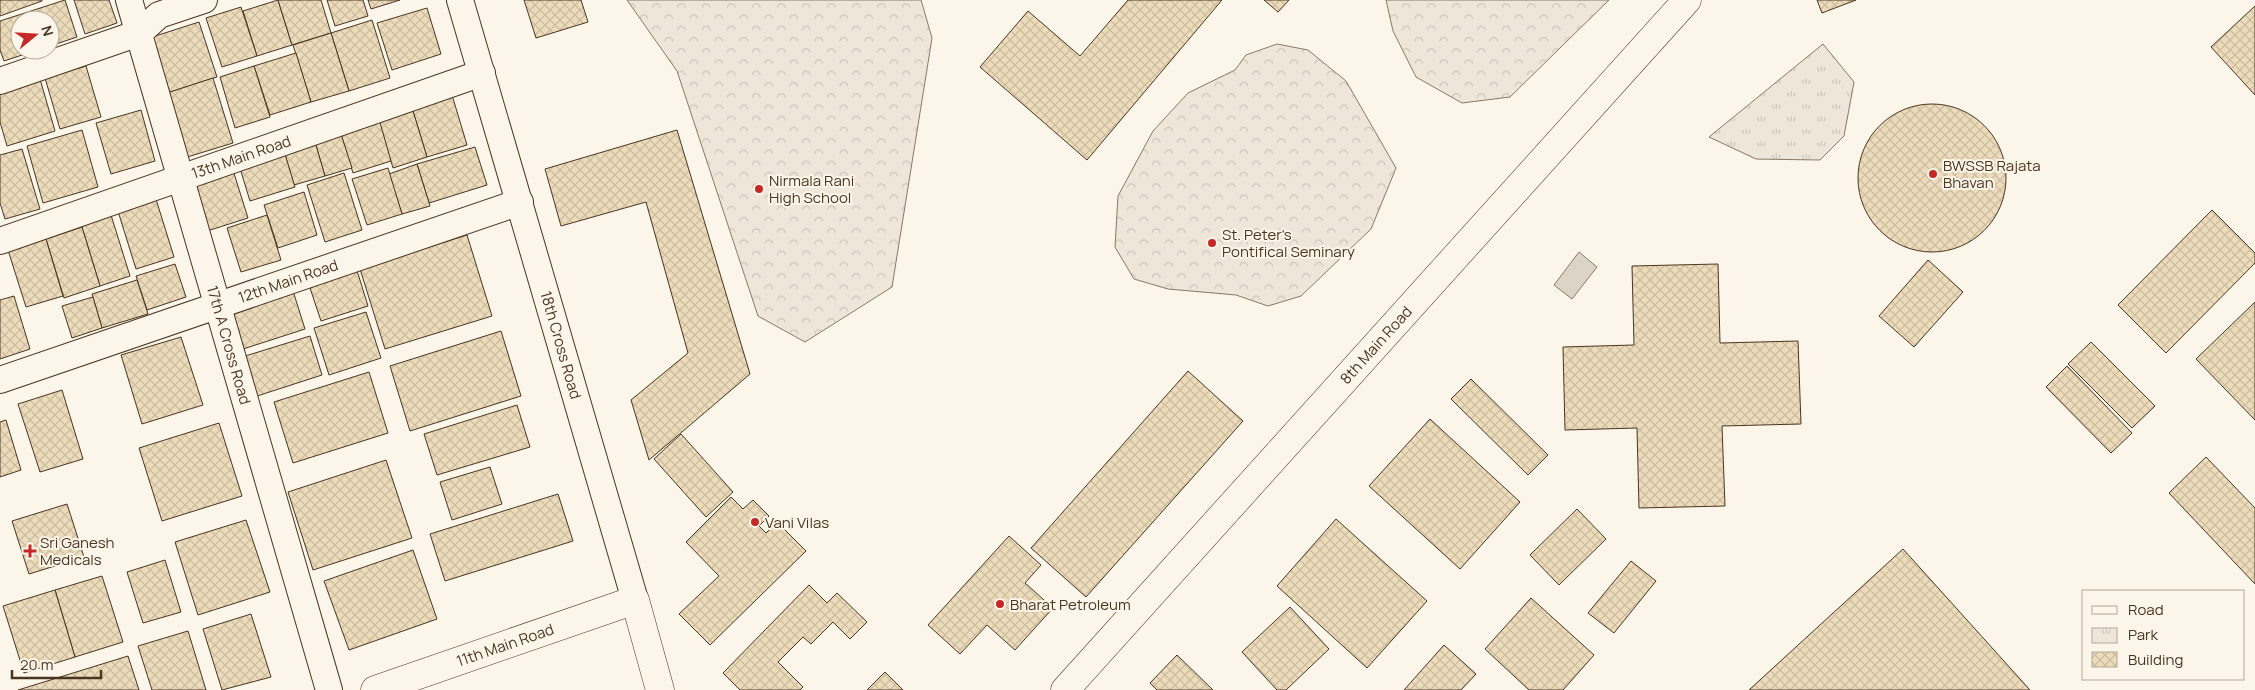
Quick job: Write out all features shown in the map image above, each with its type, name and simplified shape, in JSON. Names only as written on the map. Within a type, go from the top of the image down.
[{"type":"main road","name":"8th Main Road","points":[[1065,690],[1687,0]]},
{"type":"main road","name":"11th Main Road","points":[[375,690],[635,600]]},
{"type":"main road","name":"18th Cross Road","points":[[635,600],[660,690]]},
{"type":"street","name":"17th A Cross Road","points":[[129,0],[329,690]]},
{"type":"street","points":[[1,77],[139,33],[159,15],[204,0]]},
{"type":"street","name":"18th Cross Road","points":[[460,0],[635,600]]},
{"type":"street","name":"13th Main Road","points":[[0,241],[482,73]]},
{"type":"street","name":"12th Main Road","points":[[0,380],[520,202]]},
{"type":"green space","points":[[627,0],[921,0],[932,38],[892,287],[805,342],[758,316],[677,71]]},
{"type":"green space","points":[[1386,0],[1609,0],[1510,97],[1462,103],[1416,77],[1393,31]]},
{"type":"green space","points":[[1277,44],[1308,50],[1346,81],[1396,168],[1371,229],[1301,296],[1268,306],[1236,295],[1168,289],[1134,279],[1115,247],[1118,196],[1153,131],[1188,93],[1235,70],[1246,55]]},
{"type":"green space","points":[[1823,44],[1854,82],[1844,136],[1820,160],[1756,159],[1709,137]]},
{"type":"shaded area","points":[[1579,252],[1597,267],[1572,299],[1554,285]]},
{"type":"building","points":[[0,0],[42,0],[17,10],[10,10],[10,12],[0,16]]},
{"type":"building","points":[[65,0],[77,37],[60,43],[60,10],[34,10]]},
{"type":"building","points":[[74,0],[109,0],[117,23],[85,34]]},
{"type":"building","points":[[278,0],[292,45],[257,56],[243,11]]},
{"type":"building","points":[[278,0],[321,0],[331,33],[292,45]]},
{"type":"building","points":[[327,0],[363,0],[368,16],[335,26]]},
{"type":"building","points":[[368,0],[400,0],[371,9]]},
{"type":"building","points":[[524,0],[581,0],[588,22],[536,38]]},
{"type":"building","points":[[1128,0],[1222,0],[1087,160],[980,67],[1028,11],[1080,56]]},
{"type":"building","points":[[1264,0],[1289,0],[1278,12]]},
{"type":"building","points":[[1817,0],[1856,0],[1822,13]]},
{"type":"building","points":[[2255,6],[2255,95],[2211,47]]},
{"type":"building","points":[[241,7],[257,56],[222,67],[206,18]]},
{"type":"building","points":[[427,8],[441,54],[392,70],[377,23]]},
{"type":"building","points":[[10,18],[10,59],[4,61],[0,50],[0,21]]},
{"type":"building","points":[[372,20],[390,78],[349,91],[331,33]]},
{"type":"building","points":[[199,22],[217,77],[164,94],[146,39]]},
{"type":"building","points":[[331,33],[349,91],[311,102],[293,45]]},
{"type":"building","points":[[296,53],[311,102],[270,115],[254,66]]},
{"type":"building","points":[[86,66],[101,117],[60,129],[45,78]]},
{"type":"building","points":[[254,66],[270,117],[235,128],[220,77]]},
{"type":"building","points":[[213,78],[233,143],[184,158],[164,94]]},
{"type":"building","points":[[40,79],[55,131],[7,146],[0,122],[0,90]]},
{"type":"building","points":[[452,95],[467,145],[427,157],[412,108]]},
{"type":"building","name":"BWSSB Rajata Bhavan","points":[[1932,104],[1960,109],[1985,125],[2001,150],[2006,178],[2001,206],[1985,231],[1960,247],[1932,252],[1904,247],[1879,231],[1863,206],[1858,178],[1863,150],[1879,125],[1904,109]]},
{"type":"building","points":[[141,110],[155,161],[111,174],[96,123]]},
{"type":"building","points":[[413,111],[427,157],[393,168],[379,122]]},
{"type":"building","points":[[379,119],[391,161],[353,173],[340,131]]},
{"type":"building","points":[[82,130],[98,187],[43,203],[27,146]]},
{"type":"building","points":[[677,130],[750,374],[649,460],[631,400],[688,353],[646,202],[561,226],[545,169]]},
{"type":"building","points":[[340,131],[352,168],[325,176],[314,139]]},
{"type":"building","points":[[315,142],[325,176],[294,185],[284,151]]},
{"type":"building","points":[[475,147],[487,185],[429,203],[417,164]]},
{"type":"building","points":[[22,149],[40,209],[5,219],[0,203],[0,155]]},
{"type":"building","points":[[284,151],[295,187],[250,201],[239,165]]},
{"type":"building","points":[[417,164],[430,206],[402,214],[389,174]]},
{"type":"building","points":[[232,167],[248,218],[201,233],[185,182]]},
{"type":"building","points":[[388,168],[402,214],[367,225],[352,179]]},
{"type":"building","points":[[344,173],[362,230],[325,242],[307,185]]},
{"type":"building","points":[[304,192],[317,235],[278,248],[264,205]]},
{"type":"building","points":[[155,196],[174,257],[136,269],[117,208]]},
{"type":"building","points":[[2212,210],[2255,253],[2255,263],[2166,353],[2118,305]]},
{"type":"building","points":[[111,215],[130,276],[100,286],[81,224]]},
{"type":"building","points":[[267,215],[281,260],[241,272],[227,228]]},
{"type":"building","points":[[82,227],[100,286],[64,298],[46,239]]},
{"type":"building","points":[[467,235],[492,316],[385,349],[360,269]]},
{"type":"building","points":[[46,239],[63,296],[26,307],[8,250]]},
{"type":"building","points":[[1928,260],[1963,292],[1914,347],[1879,316]]},
{"type":"building","points":[[175,264],[186,297],[147,310],[136,276]]},
{"type":"building","points":[[355,264],[368,306],[321,321],[307,279]]},
{"type":"building","points":[[1718,264],[1720,343],[1798,341],[1801,424],[1722,426],[1725,506],[1639,508],[1637,428],[1565,430],[1563,347],[1634,345],[1632,266]]},
{"type":"building","points":[[137,280],[148,314],[102,328],[92,294]]},
{"type":"building","points":[[293,291],[305,329],[240,350],[228,311]]},
{"type":"building","points":[[14,296],[30,349],[0,359],[0,300]]},
{"type":"building","points":[[93,297],[102,328],[72,338],[62,306]]},
{"type":"building","points":[[2255,302],[2255,420],[2196,359]]},
{"type":"building","points":[[366,312],[381,358],[329,375],[314,328]]},
{"type":"building","points":[[501,331],[521,396],[410,431],[390,366]]},
{"type":"building","points":[[310,336],[322,375],[254,397],[242,357]]},
{"type":"building","points":[[181,337],[203,405],[142,424],[121,355]]},
{"type":"building","points":[[2091,342],[2155,406],[2132,428],[2068,364]]},
{"type":"building","points":[[2067,366],[2132,433],[2111,453],[2046,387]]},
{"type":"building","points":[[1188,371],[1243,421],[1086,597],[1031,548]]},
{"type":"building","points":[[369,372],[388,433],[293,463],[274,402]]},
{"type":"building","points":[[1471,379],[1548,455],[1528,475],[1451,399]]},
{"type":"building","points":[[62,390],[83,459],[40,472],[18,404]]},
{"type":"building","points":[[517,405],[530,447],[437,475],[424,434]]},
{"type":"building","points":[[1430,419],[1520,502],[1460,569],[1369,486]]},
{"type":"building","points":[[6,420],[21,470],[0,477],[0,422]]},
{"type":"building","points":[[219,423],[242,496],[162,521],[139,448]]},
{"type":"building","points":[[681,434],[733,492],[706,517],[654,459]]},
{"type":"building","points":[[2206,457],[2255,508],[2255,584],[2169,493]]},
{"type":"building","points":[[386,460],[412,538],[313,570],[288,492]]},
{"type":"building","points":[[490,467],[502,504],[452,520],[440,482]]},
{"type":"building","points":[[558,494],[573,541],[445,581],[430,534]]},
{"type":"building","points":[[731,497],[743,509],[753,500],[769,516],[759,526],[766,533],[777,522],[806,551],[710,645],[679,614],[719,576],[686,542]]},
{"type":"building","points":[[67,504],[84,557],[29,574],[12,521]]},
{"type":"building","points":[[1577,509],[1606,539],[1559,585],[1530,555]]},
{"type":"building","points":[[1336,519],[1427,601],[1367,668],[1277,586]]},
{"type":"building","points":[[246,520],[270,592],[198,615],[175,542]]},
{"type":"building","points":[[1009,536],[1041,565],[1025,583],[1053,608],[1015,650],[987,625],[960,654],[928,625]]},
{"type":"building","points":[[1903,549],[2030,690],[1749,690]]},
{"type":"building","points":[[413,550],[437,619],[349,650],[324,581]]},
{"type":"building","points":[[165,560],[181,612],[143,623],[127,572]]},
{"type":"building","points":[[1631,561],[1656,581],[1614,633],[1588,613]]},
{"type":"building","points":[[102,576],[123,642],[75,657],[55,590]]},
{"type":"building","points":[[809,585],[827,603],[837,593],[867,622],[850,639],[833,622],[811,644],[803,637],[778,662],[803,687],[800,690],[740,690],[723,673]]},
{"type":"building","points":[[55,590],[75,657],[24,673],[3,606]]},
{"type":"building","points":[[1531,598],[1594,655],[1563,690],[1529,690],[1485,649]]},
{"type":"building","points":[[1290,607],[1329,649],[1286,690],[1277,690],[1242,652]]},
{"type":"building","points":[[251,614],[271,677],[222,690],[203,629]]},
{"type":"building","points":[[188,631],[206,690],[152,690],[138,646]]},
{"type":"building","points":[[1444,645],[1476,674],[1461,690],[1404,690]]},
{"type":"building","points":[[1177,655],[1213,690],[1157,690],[1150,683]]},
{"type":"building","points":[[128,656],[139,690],[18,690]]},
{"type":"building","points":[[885,672],[903,690],[867,690]]},
{"type":"place","name":"BWSSB Rajata Bhavan","points":[[1933,174]]},
{"type":"place","name":"Nirmala Rani High School","points":[[759,189]]},
{"type":"place","name":"St. Peter's Pontifical Seminary","points":[[1212,243]]},
{"type":"place","name":"Vani Vilas","points":[[755,522]]},
{"type":"place","name":"Sri Ganesh Medicals","points":[[30,551]]},
{"type":"place","name":"Bharat Petroleum","points":[[1000,604]]}]
